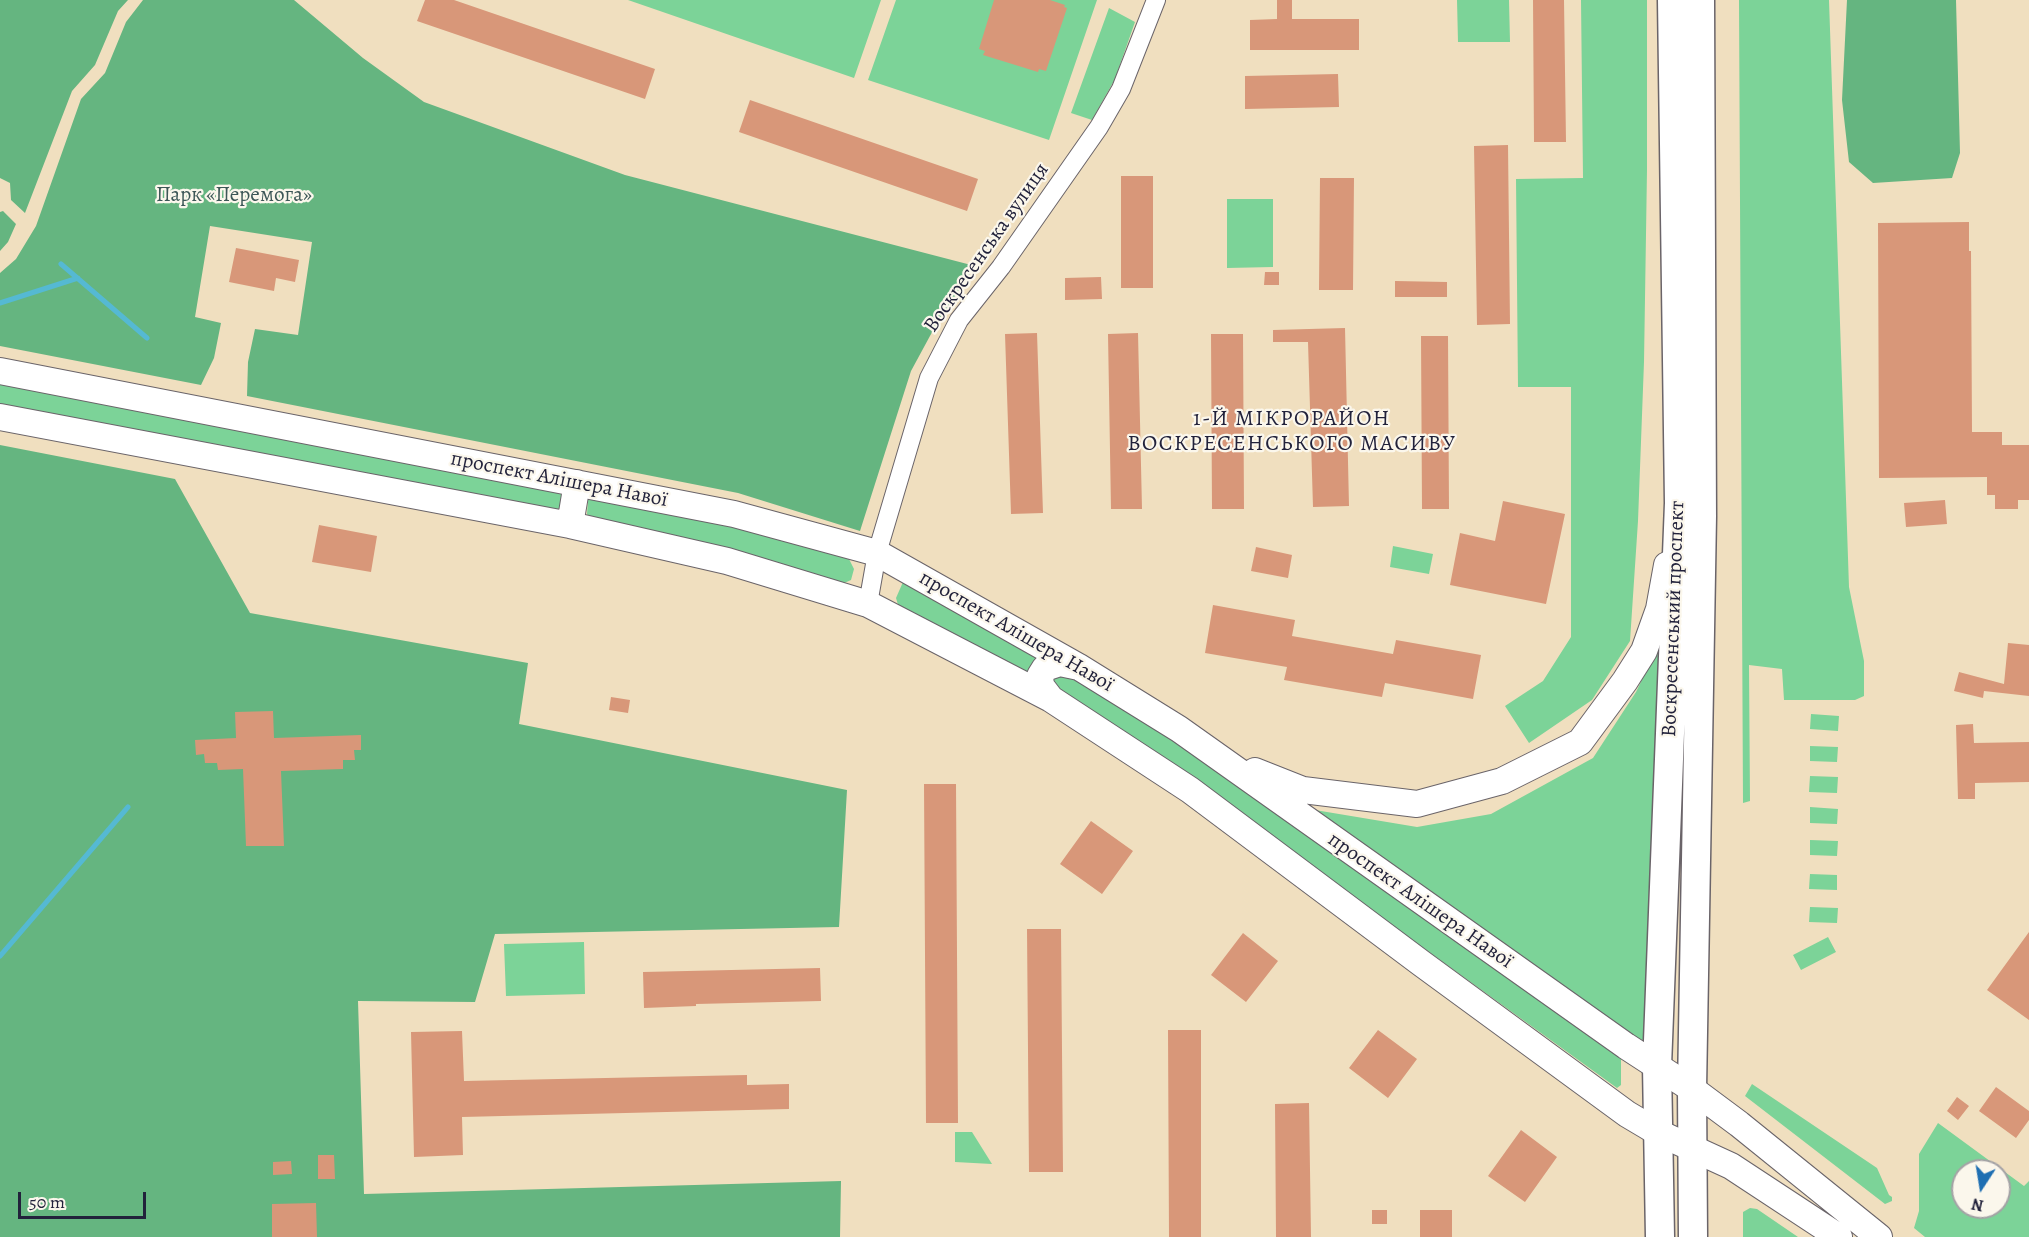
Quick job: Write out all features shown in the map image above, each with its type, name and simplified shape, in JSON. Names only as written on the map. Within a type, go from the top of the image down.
[{"type":"main road","name":"Воскресенський проспект","points":[[1660,1237],[1657,1066],[1678,503],[1671,0]]},
{"type":"main road","name":"Воскресенський проспект","points":[[1692,1237],[1692,1089],[1702,516],[1700,0]]},
{"type":"street","name":"Воскресенська вулиця","points":[[868,604],[877,552],[929,378],[959,320],[1001,267],[1099,127],[1121,89],[1156,0]]},
{"type":"street","name":"проспект Алішера Навої","points":[[0,371],[734,514],[877,552],[1079,667],[1179,729],[1616,1040],[1692,1089],[1748,1131],[1879,1237]]},
{"type":"street","name":"проспект Алішера Навої","points":[[0,417],[570,525],[727,561],[868,604],[1051,699],[1190,790],[1628,1114],[1659,1133],[1731,1166],[1839,1237]]},
{"type":"street","points":[[570,525],[577,483]]},
{"type":"street","points":[[1216,755],[1303,790],[1417,804],[1502,781],[1580,742],[1644,651],[1659,609],[1678,503]]},
{"type":"street","points":[[1051,699],[1041,686],[1040,676],[1045,668],[1060,663],[1079,667]]},
{"type":"green space","points":[[0,0],[128,0],[118,11],[95,65],[72,91],[25,213],[11,200],[10,183],[0,178]]},
{"type":"green space","name":"Парк «Перемога»","points":[[143,0],[294,0],[363,58],[424,102],[625,175],[975,266],[937,323],[911,371],[860,531],[738,493],[247,396],[248,362],[255,329],[298,335],[312,242],[210,226],[195,317],[221,323],[214,358],[201,385],[0,346],[0,273],[16,259],[36,226],[81,99],[105,73],[126,22]]},
{"type":"green space","points":[[628,0],[881,0],[854,78]]},
{"type":"green space","points":[[896,0],[1097,0],[1049,140],[868,80]]},
{"type":"green space","points":[[1457,0],[1509,0],[1510,42],[1458,42]]},
{"type":"green space","points":[[1581,0],[1647,0],[1644,362],[1638,521],[1630,641],[1592,700],[1529,743],[1505,706],[1543,681],[1571,637],[1571,387],[1518,387],[1516,179],[1583,178]]},
{"type":"green space","points":[[1739,0],[1829,0],[1849,587],[1864,661],[1864,696],[1855,700],[1784,700],[1782,669],[1749,665],[1750,801],[1743,803]]},
{"type":"green space","points":[[1847,0],[1956,0],[1960,153],[1952,178],[1873,183],[1849,162],[1842,100]]},
{"type":"green space","points":[[1109,8],[1135,22],[1115,79],[1092,120],[1071,113]]},
{"type":"green space","points":[[1227,199],[1273,199],[1273,267],[1227,268]]},
{"type":"green space","points":[[3,211],[16,224],[8,242],[0,251],[0,212]]},
{"type":"green space","points":[[0,379],[557,488],[563,496],[560,508],[549,512],[0,405]]},
{"type":"green space","points":[[0,445],[175,479],[250,613],[528,663],[519,724],[847,790],[839,927],[495,934],[475,1002],[358,1001],[364,1194],[841,1181],[840,1237],[0,1237]]},
{"type":"green space","points":[[598,495],[760,530],[849,559],[854,569],[851,580],[842,584],[591,521],[587,514],[588,500]]},
{"type":"green space","points":[[1393,546],[1433,554],[1429,574],[1390,567]]},
{"type":"green space","points":[[903,582],[1095,682],[1621,1057],[1621,1085],[1617,1088],[1357,900],[899,608],[896,598]]},
{"type":"green space","points":[[1662,638],[1643,1044],[1309,809],[1417,827],[1491,814],[1593,758],[1636,692]]},
{"type":"green space","points":[[1811,714],[1839,716],[1838,731],[1810,729]]},
{"type":"green space","points":[[1810,746],[1838,747],[1837,762],[1810,761]]},
{"type":"green space","points":[[1810,776],[1838,777],[1837,793],[1809,792]]},
{"type":"green space","points":[[1810,807],[1838,809],[1837,824],[1810,823]]},
{"type":"green space","points":[[1810,840],[1838,841],[1837,856],[1810,855]]},
{"type":"green space","points":[[1810,874],[1837,875],[1837,890],[1809,889]]},
{"type":"green space","points":[[1810,907],[1838,908],[1837,923],[1809,922]]},
{"type":"green space","points":[[1828,937],[1836,952],[1801,970],[1793,955]]},
{"type":"green space","points":[[584,942],[585,994],[506,996],[504,944]]},
{"type":"green space","points":[[1752,1084],[1877,1168],[1892,1201],[1885,1204],[1745,1096]]},
{"type":"green space","points":[[1938,1123],[1987,1159],[1951,1159],[1951,1219],[2011,1219],[2011,1176],[2024,1186],[2029,1181],[2029,1237],[1925,1237],[1914,1228],[1919,1211],[1919,1154]]},
{"type":"green space","points":[[955,1132],[972,1132],[992,1164],[955,1162]]},
{"type":"green space","points":[[1750,1208],[1757,1209],[1798,1237],[1743,1237],[1743,1212]]},
{"type":"building","points":[[425,0],[454,0],[655,69],[645,99],[417,21]]},
{"type":"building","points":[[994,0],[1050,0],[1065,5],[1064,7],[1067,8],[1046,71],[1039,69],[1038,72],[983,55],[985,51],[979,49]]},
{"type":"building","points":[[1277,0],[1292,0],[1292,19],[1359,19],[1359,50],[1250,50],[1250,20],[1277,19]]},
{"type":"building","points":[[1533,0],[1564,0],[1566,142],[1534,142]]},
{"type":"building","points":[[1338,74],[1339,107],[1245,109],[1245,76]]},
{"type":"building","points":[[750,100],[978,179],[967,211],[739,132]]},
{"type":"building","points":[[1508,145],[1510,324],[1477,325],[1474,146]]},
{"type":"building","points":[[1121,176],[1153,176],[1153,288],[1121,288]]},
{"type":"building","points":[[1320,178],[1354,178],[1353,290],[1319,290]]},
{"type":"building","points":[[1969,222],[1972,432],[2002,432],[2002,445],[2029,445],[2029,500],[2018,500],[2018,509],[1995,509],[1995,495],[1987,495],[1987,477],[1879,478],[1878,223]]},
{"type":"building","points":[[236,248],[299,260],[295,282],[276,278],[274,291],[229,282]]},
{"type":"building","points":[[1265,272],[1279,272],[1279,285],[1264,285]]},
{"type":"building","points":[[1101,277],[1102,299],[1065,300],[1065,278]]},
{"type":"building","points":[[1395,281],[1447,282],[1447,297],[1395,297]]},
{"type":"building","points":[[1345,328],[1349,506],[1313,507],[1308,342],[1273,342],[1273,330]]},
{"type":"building","points":[[1037,333],[1043,513],[1011,514],[1005,334]]},
{"type":"building","points":[[1138,333],[1142,509],[1111,509],[1108,334]]},
{"type":"building","points":[[1211,334],[1243,334],[1244,509],[1212,509]]},
{"type":"building","points":[[1421,336],[1448,336],[1449,509],[1422,509]]},
{"type":"building","points":[[1945,500],[1947,524],[1906,527],[1904,503]]},
{"type":"building","points":[[1503,501],[1565,514],[1546,604],[1450,585],[1460,533],[1495,541]]},
{"type":"building","points":[[319,525],[377,536],[371,572],[312,562]]},
{"type":"building","points":[[1256,547],[1292,555],[1288,578],[1251,571]]},
{"type":"building","points":[[1213,605],[1295,620],[1292,636],[1393,654],[1396,640],[1481,655],[1473,699],[1385,683],[1382,697],[1284,680],[1287,667],[1205,653]]},
{"type":"building","points":[[2008,643],[2029,645],[2029,696],[1984,691],[1983,698],[1954,691],[1959,672],[2004,684]]},
{"type":"building","points":[[611,697],[630,700],[628,713],[609,710]]},
{"type":"building","points":[[273,711],[274,738],[361,735],[361,750],[354,750],[355,760],[343,760],[343,769],[281,771],[284,846],[246,846],[243,769],[218,770],[217,763],[205,763],[204,754],[196,755],[195,740],[236,738],[235,712]]},
{"type":"building","points":[[1973,724],[1974,743],[2029,742],[2029,782],[1975,783],[1975,799],[1958,799],[1956,725]]},
{"type":"building","points":[[924,784],[956,784],[958,1123],[926,1123]]},
{"type":"building","points":[[1091,821],[1133,851],[1102,894],[1060,864]]},
{"type":"building","points":[[1027,929],[1061,929],[1063,1172],[1029,1172]]},
{"type":"building","points":[[2029,932],[2029,1020],[1987,990]]},
{"type":"building","points":[[1243,933],[1278,961],[1246,1002],[1211,975]]},
{"type":"building","points":[[820,968],[821,1001],[696,1004],[696,1006],[644,1008],[643,972]]},
{"type":"building","points":[[1168,1030],[1201,1030],[1201,1237],[1169,1237]]},
{"type":"building","points":[[1378,1030],[1417,1059],[1388,1098],[1349,1068]]},
{"type":"building","points":[[462,1031],[464,1081],[747,1075],[747,1085],[789,1084],[789,1109],[462,1117],[463,1155],[414,1157],[411,1032]]},
{"type":"building","points":[[1996,1087],[2029,1111],[2029,1120],[2016,1138],[1979,1111]]},
{"type":"building","points":[[1957,1097],[1969,1106],[1958,1120],[1947,1111]]},
{"type":"building","points":[[1309,1103],[1311,1237],[1276,1237],[1275,1104]]},
{"type":"building","points":[[1521,1130],[1557,1157],[1525,1202],[1488,1176]]},
{"type":"building","points":[[318,1155],[334,1155],[335,1179],[318,1179]]},
{"type":"building","points":[[291,1161],[292,1174],[273,1175],[273,1162]]},
{"type":"building","points":[[316,1203],[317,1237],[272,1237],[272,1204]]},
{"type":"building","points":[[1372,1210],[1387,1210],[1387,1224],[1372,1224]]},
{"type":"building","points":[[1420,1210],[1452,1210],[1452,1237],[1420,1237]]},
{"type":"waterway","points":[[61,264],[147,338]]},
{"type":"waterway","points":[[0,303],[78,278]]},
{"type":"waterway","points":[[0,956],[128,807]]},
{"type":"district","name":"1-Й МІКРОРАЙОН ВОСКРЕСЕНСЬКОГО МАСИВУ","points":[[1292,432]]}]
